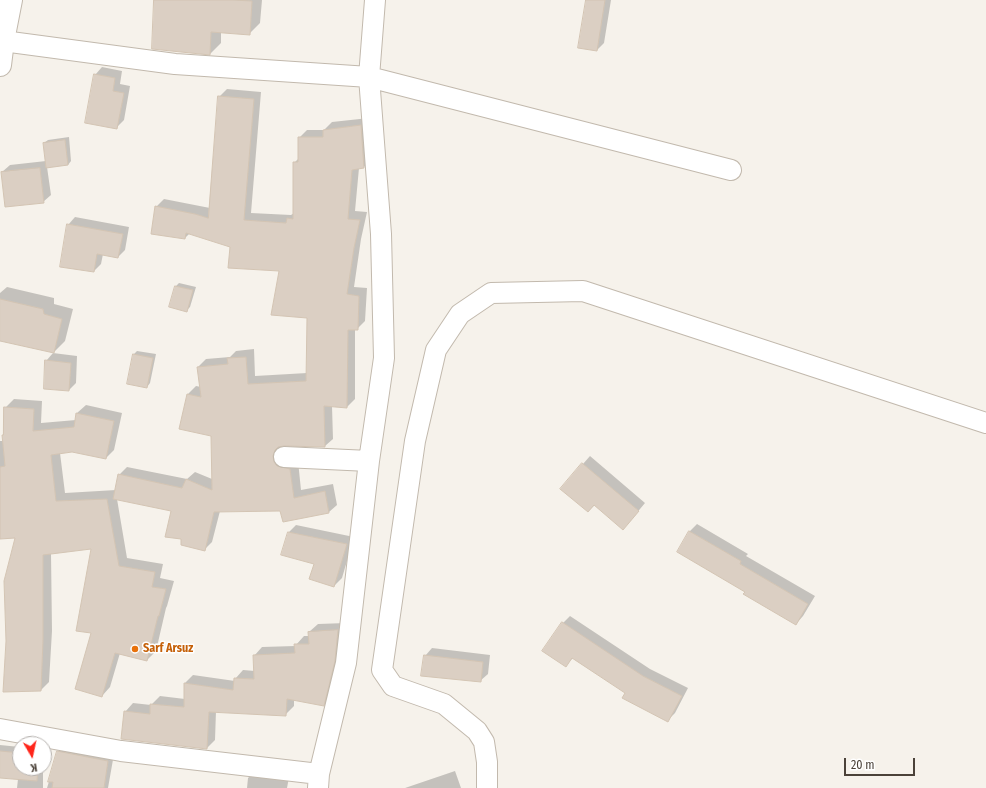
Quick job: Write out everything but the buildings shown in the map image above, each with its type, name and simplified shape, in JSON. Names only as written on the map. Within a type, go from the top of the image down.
[{"type":"street","points":[[0,65],[11,0]]},
{"type":"street","points":[[0,729],[121,751],[319,781],[346,663],[369,461],[384,358],[382,234],[369,78],[375,0]]},
{"type":"street","points":[[3,41],[175,64],[369,78],[731,170]]},
{"type":"street","points":[[487,788],[487,762],[484,742],[477,731],[444,704],[393,686],[382,670],[415,440],[436,350],[460,314],[491,293],[583,291],[986,423]]},
{"type":"street","points":[[284,457],[369,461]]},
{"type":"place","name":"Sarf Arsuz","points":[[135,649]]}]
